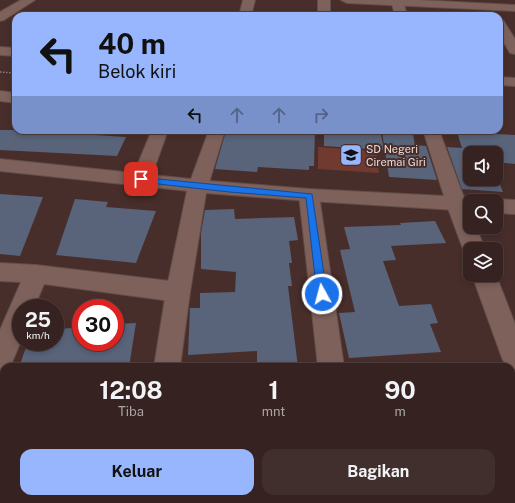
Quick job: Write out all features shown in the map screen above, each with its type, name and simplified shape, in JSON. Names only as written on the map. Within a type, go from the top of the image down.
[{"type":"street","points":[[1,16],[29,0]]},
{"type":"street","points":[[247,12],[249,0]]},
{"type":"street","points":[[324,0],[324,12]]},
{"type":"street","points":[[347,0],[397,1],[492,11],[515,8]]},
{"type":"street","points":[[397,1],[400,12]]},
{"type":"street","points":[[1,16],[12,17]]},
{"type":"street","points":[[503,30],[515,50]]},
{"type":"street","points":[[0,51],[12,52]]},
{"type":"street","points":[[503,81],[515,82]]},
{"type":"street","points":[[0,96],[12,98]]},
{"type":"street","points":[[141,179],[158,134]]},
{"type":"street","points":[[168,363],[178,292],[198,186],[216,134]]},
{"type":"street","points":[[0,166],[141,179],[198,186],[309,195],[463,204],[433,134]]},
{"type":"street","points":[[309,195],[330,363]]},
{"type":"street","points":[[503,206],[515,207]]},
{"type":"street","points":[[0,272],[36,274],[178,292]]},
{"type":"street","points":[[25,299],[36,274]]},
{"type":"street","points":[[487,282],[515,358]]},
{"type":"street","points":[[0,360],[12,331]]},
{"type":"path","points":[[0,72],[12,73]]},
{"type":"shaded area","points":[[318,147],[376,151],[379,173],[318,169]]},
{"type":"building","points":[[0,130],[12,130],[12,134],[80,134],[126,137],[117,156],[0,150]]},
{"type":"building","points":[[225,134],[315,134],[314,166],[309,166],[309,170],[258,167],[257,172],[215,169]]},
{"type":"building","points":[[324,134],[381,134],[384,150],[324,146]]},
{"type":"building","points":[[382,134],[413,134],[415,145],[426,146],[437,180],[389,177]]},
{"type":"building","points":[[458,134],[515,135],[515,164],[503,163],[503,146],[463,146],[463,186],[501,186],[503,192],[462,189],[447,147],[462,148]]},
{"type":"building","points":[[0,194],[43,197],[20,256],[0,254]]},
{"type":"building","points":[[75,199],[108,202],[106,207],[156,211],[136,263],[56,255]]},
{"type":"building","points":[[234,209],[235,219],[294,217],[298,240],[289,241],[292,263],[289,263],[292,286],[288,286],[298,363],[257,363],[257,351],[188,355],[190,308],[200,308],[200,293],[235,292],[236,272],[201,269],[201,233],[205,210]]},
{"type":"building","points":[[435,221],[446,243],[391,246],[396,260],[383,261],[399,306],[431,304],[438,323],[430,324],[441,352],[349,358],[339,313],[355,312],[340,250],[350,249],[344,227],[401,225],[400,223]]},
{"type":"building","points":[[136,323],[130,363],[20,363],[25,351],[64,351],[64,328],[72,328],[72,351],[124,351],[124,324]]},
{"type":"place","name":"SD Negeri Ciremai Giri","points":[[351,155]]},
{"type":"route","points":[[141,179],[193,186],[309,195],[322,294]]}]
